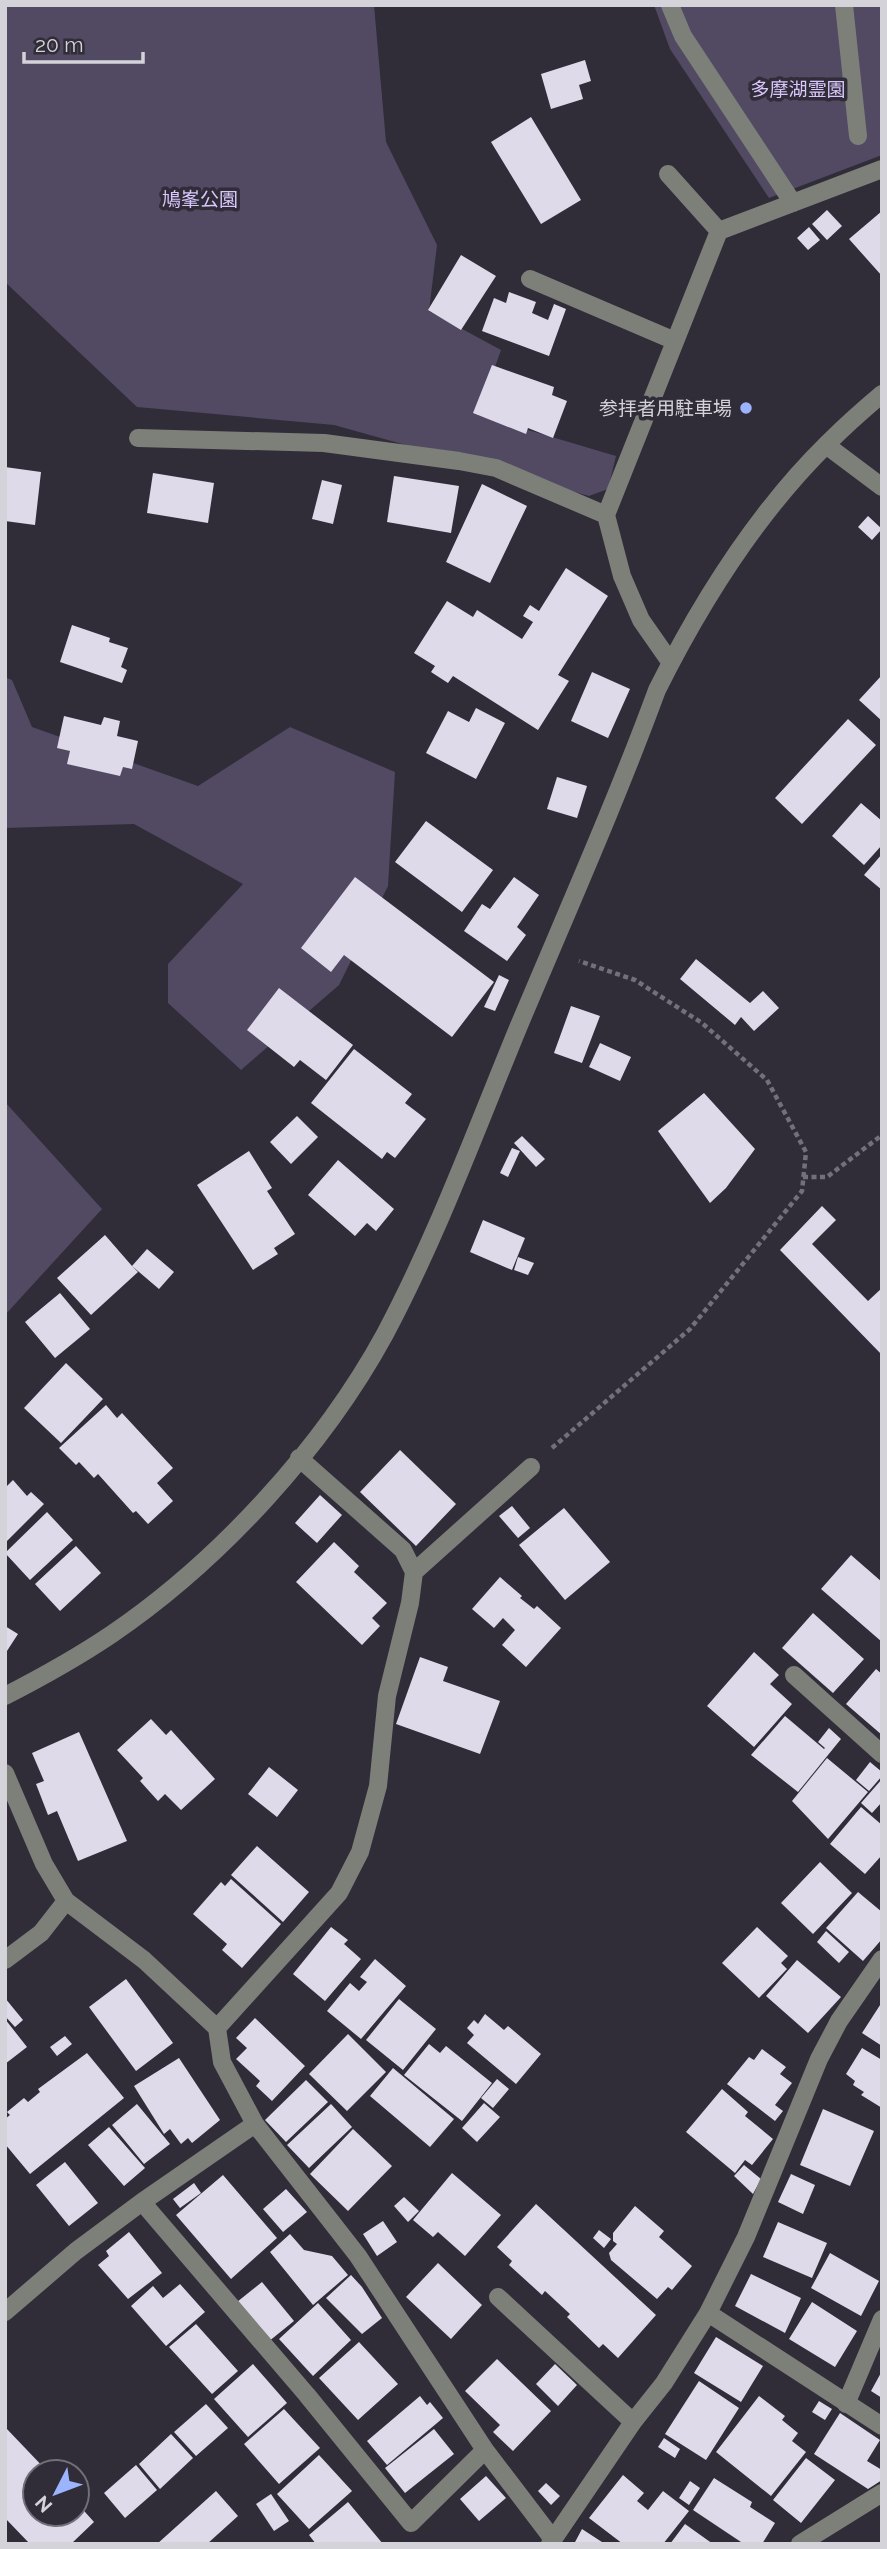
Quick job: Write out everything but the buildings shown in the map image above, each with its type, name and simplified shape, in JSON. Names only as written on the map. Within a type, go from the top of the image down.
[{"type":"street","points":[[670,5],[683,36],[793,203]]},
{"type":"street","points":[[844,5],[858,136]]},
{"type":"street","points":[[671,663],[641,620],[622,576],[606,515],[719,232],[882,169]]},
{"type":"street","points":[[668,174],[719,232]]},
{"type":"street","points":[[530,279],[675,341]]},
{"type":"street","points":[[5,1696],[74,1659],[160,1598],[235,1530],[299,1458],[362,1371],[410,1284],[657,690],[671,663],[698,613],[780,495],[825,445],[882,394]]},
{"type":"street","points":[[138,438],[324,443],[459,461],[496,468],[606,515]]},
{"type":"street","points":[[825,445],[882,487]]},
{"type":"street","points":[[217,2028],[339,1894],[360,1852],[378,1786],[387,1696],[410,1603],[414,1572],[403,1550],[299,1458]]},
{"type":"street","points":[[414,1572],[531,1466]]},
{"type":"street","points":[[794,1675],[882,1754]]},
{"type":"street","points":[[5,1773],[44,1864],[66,1901],[144,1960],[217,2028],[222,2062],[255,2124],[358,2256],[485,2449],[551,2541],[633,2423],[664,2384],[708,2313],[746,2236],[818,2059],[839,2021],[882,1959]]},
{"type":"street","points":[[5,1960],[41,1933],[66,1901]]},
{"type":"street","points":[[5,2312],[76,2251],[255,2124]]},
{"type":"street","points":[[142,2202],[307,2395],[411,2523],[485,2449]]},
{"type":"street","points":[[498,2297],[633,2423]]},
{"type":"street","points":[[708,2313],[882,2426]]},
{"type":"street","points":[[846,2404],[882,2319]]},
{"type":"street","points":[[800,2544],[882,2493]]},
{"type":"path","points":[[531,1466],[690,1329],[802,1191],[806,1152],[766,1080],[702,1023],[635,980],[550,951]]},
{"type":"path","points":[[803,1177],[827,1177],[882,1135]]},
{"type":"green space","name":"鳩峯公園","points":[[5,5],[374,5],[386,142],[437,245],[429,311],[501,350],[478,415],[616,456],[608,489],[589,496],[334,425],[137,407],[5,282]]},
{"type":"green space","name":"多摩湖霊園","points":[[654,5],[882,5],[882,155],[769,198],[670,49]]},
{"type":"green space","points":[[5,677],[12,680],[32,727],[198,786],[290,727],[395,772],[388,886],[339,985],[241,1070],[168,1003],[168,964],[243,884],[134,824],[5,828]]},
{"type":"green space","points":[[5,1102],[102,1209],[5,1315]]},
{"type":"place","name":"参拝者用駐車場","points":[[746,408]]}]
